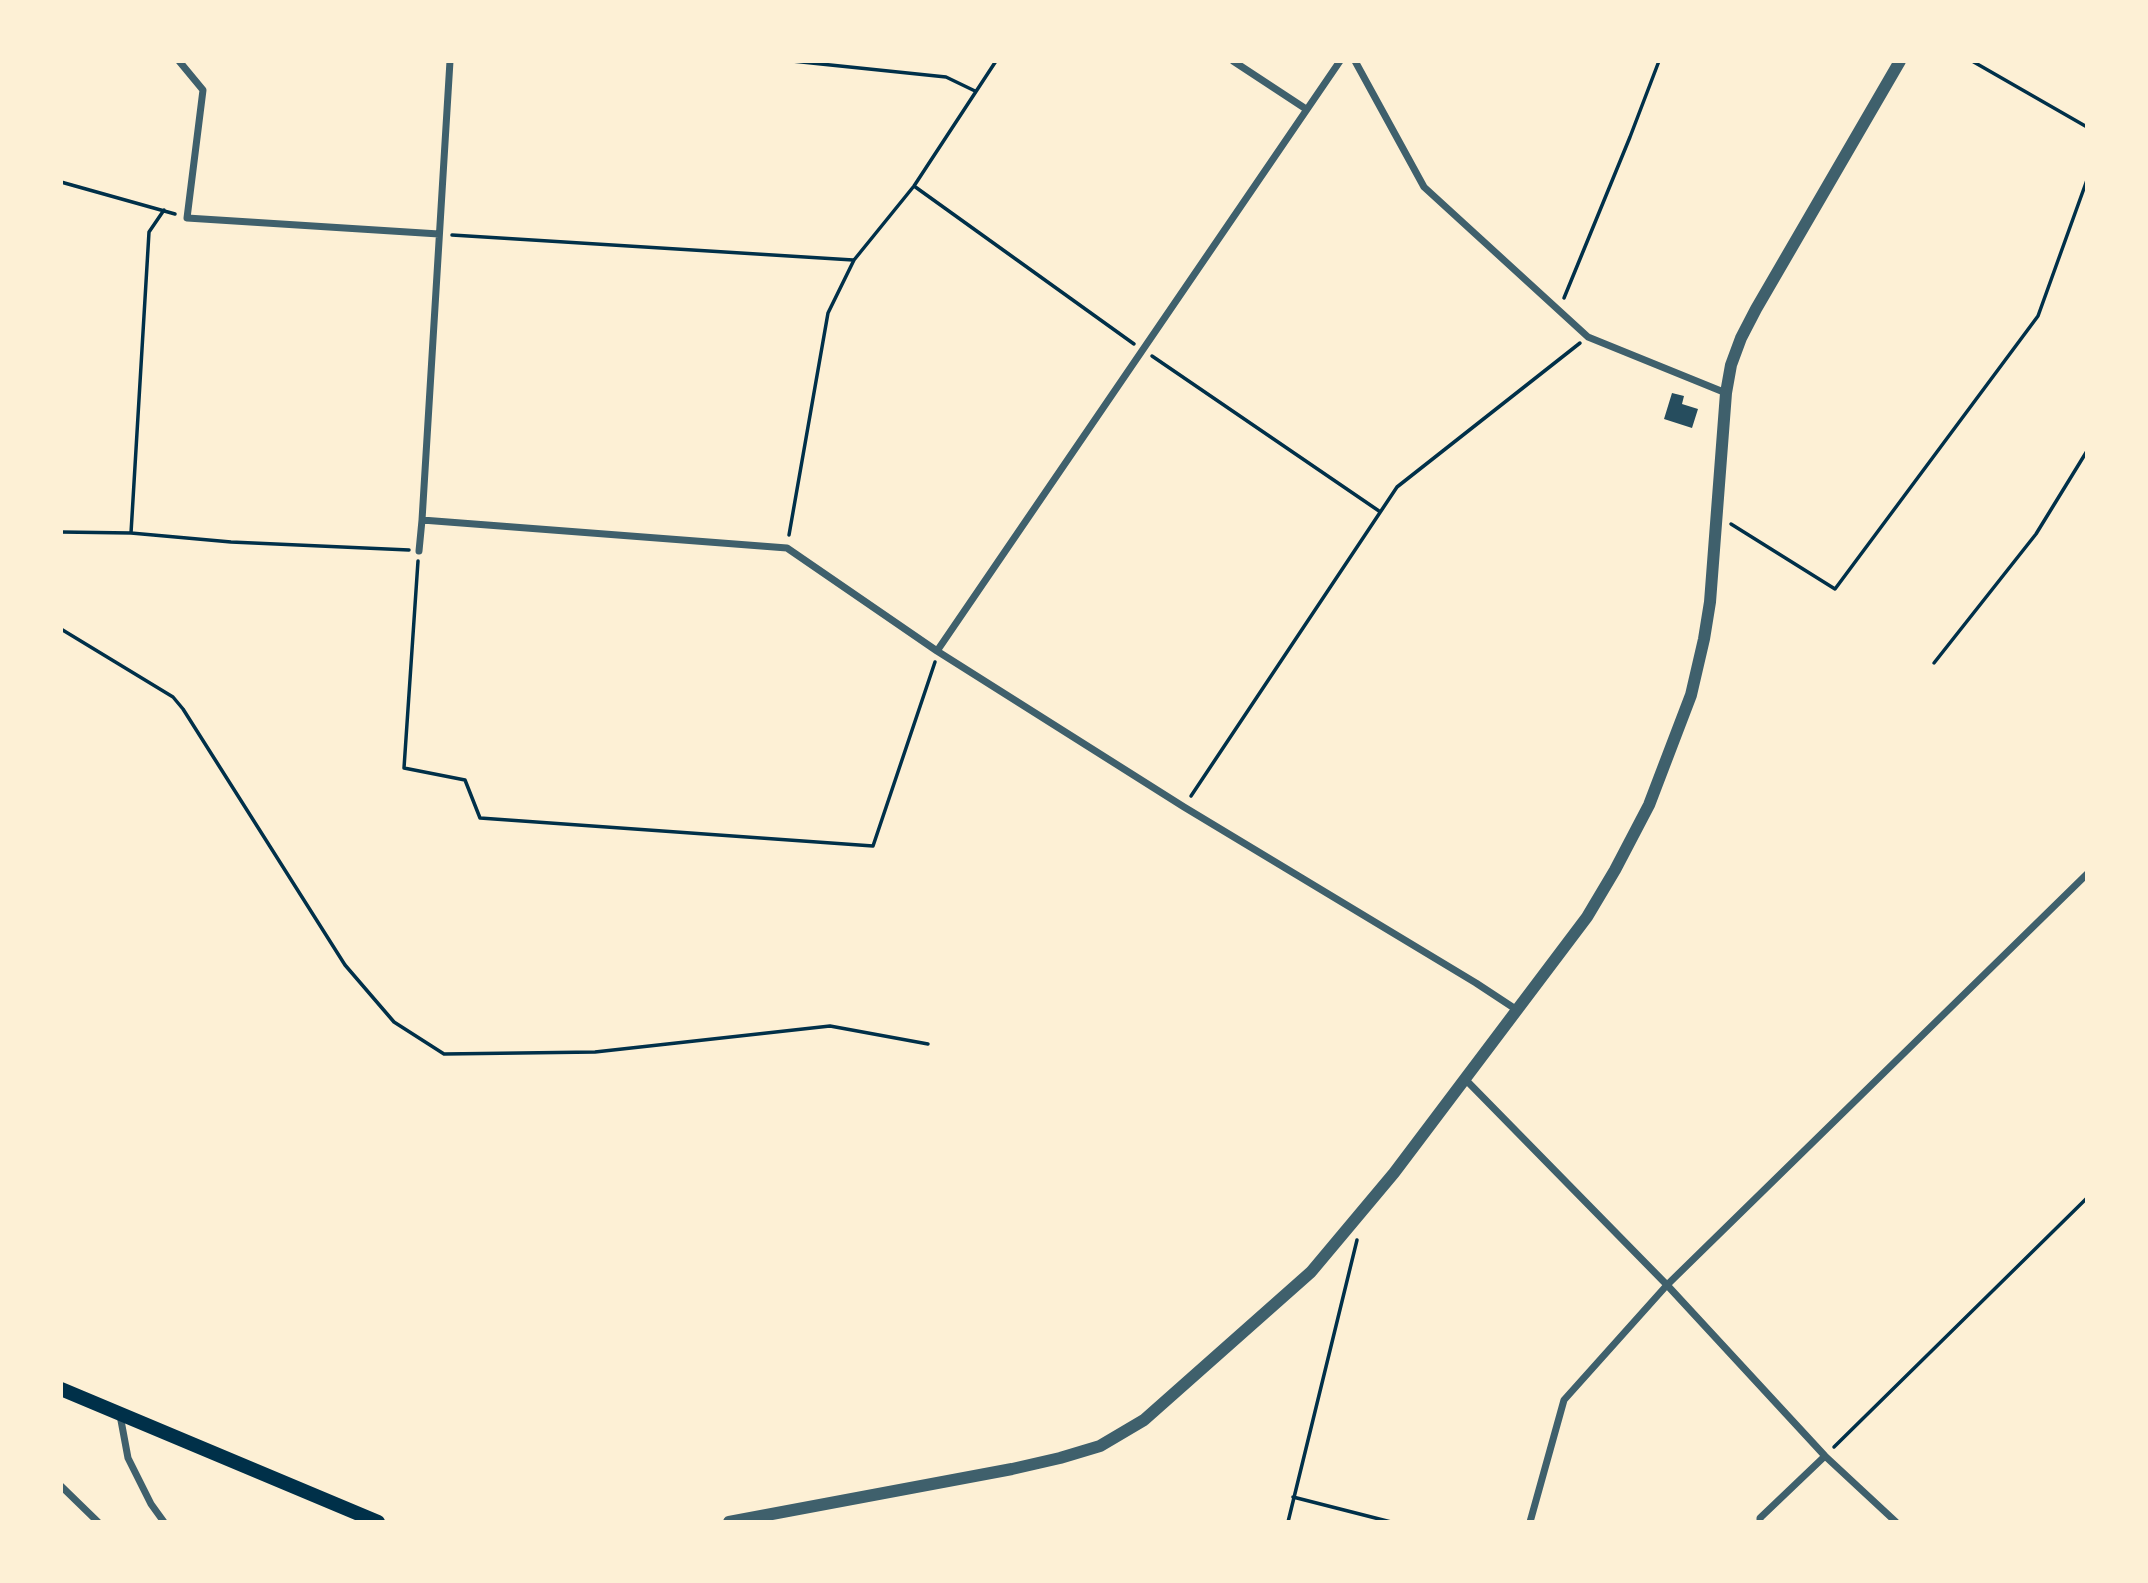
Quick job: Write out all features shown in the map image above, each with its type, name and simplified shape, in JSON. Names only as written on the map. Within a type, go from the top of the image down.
[{"type":"main road","points":[[61,1389],[378,1522]]},
{"type":"street","points":[[179,61],[203,90],[187,218],[439,234]]},
{"type":"street","points":[[419,551],[450,61]]},
{"type":"street","points":[[1233,61],[1306,109]]},
{"type":"street","points":[[937,650],[1340,61]]},
{"type":"street","points":[[1355,61],[1424,187],[1588,337],[1726,393]]},
{"type":"street","points":[[729,1522],[1012,1469],[1100,1446],[1144,1420],[1311,1272],[1353,1224],[1587,917],[1649,805],[1691,695],[1702,650],[1710,603],[1726,393],[1731,365],[1741,338],[1900,61]]},
{"type":"street","points":[[422,520],[787,548],[937,650],[1184,807],[1517,1010]]},
{"type":"street","points":[[1530,1522],[1564,1400],[1667,1285],[2087,874]]},
{"type":"street","points":[[1465,1079],[1667,1285],[1825,1456],[1896,1522]]},
{"type":"street","points":[[120,1414],[128,1458],[151,1504],[164,1522]]},
{"type":"street","points":[[1759,1522],[1760,1518],[1825,1456]]},
{"type":"street","points":[[61,1486],[98,1522]]},
{"type":"path","points":[[792,61],[946,76],[975,91]]},
{"type":"path","points":[[787,548],[828,313],[854,261],[914,186],[996,61]]},
{"type":"path","points":[[1559,309],[1659,61]]},
{"type":"path","points":[[1972,61],[2087,127]]},
{"type":"path","points":[[1717,515],[1835,589],[2038,316],[2087,180]]},
{"type":"path","points":[[61,182],[187,218]]},
{"type":"path","points":[[131,533],[149,232],[163,210]]},
{"type":"path","points":[[439,234],[854,261]]},
{"type":"path","points":[[1184,807],[1397,487],[1588,337]]},
{"type":"path","points":[[1934,663],[2036,534],[2087,451]]},
{"type":"path","points":[[61,531],[419,551],[404,768],[465,779],[480,818],[873,846],[937,650]]},
{"type":"path","points":[[61,629],[173,697],[345,965],[394,1021],[444,1054],[595,1052],[830,1026],[928,1044]]},
{"type":"path","points":[[1825,1456],[2087,1198]]},
{"type":"path","points":[[1287,1522],[1357,1241],[1353,1224]]},
{"type":"path","points":[[1293,1497],[1391,1522]]},
{"type":"building","points":[[1672,393],[1684,396],[1682,404],[1698,409],[1692,428],[1664,419]]}]
